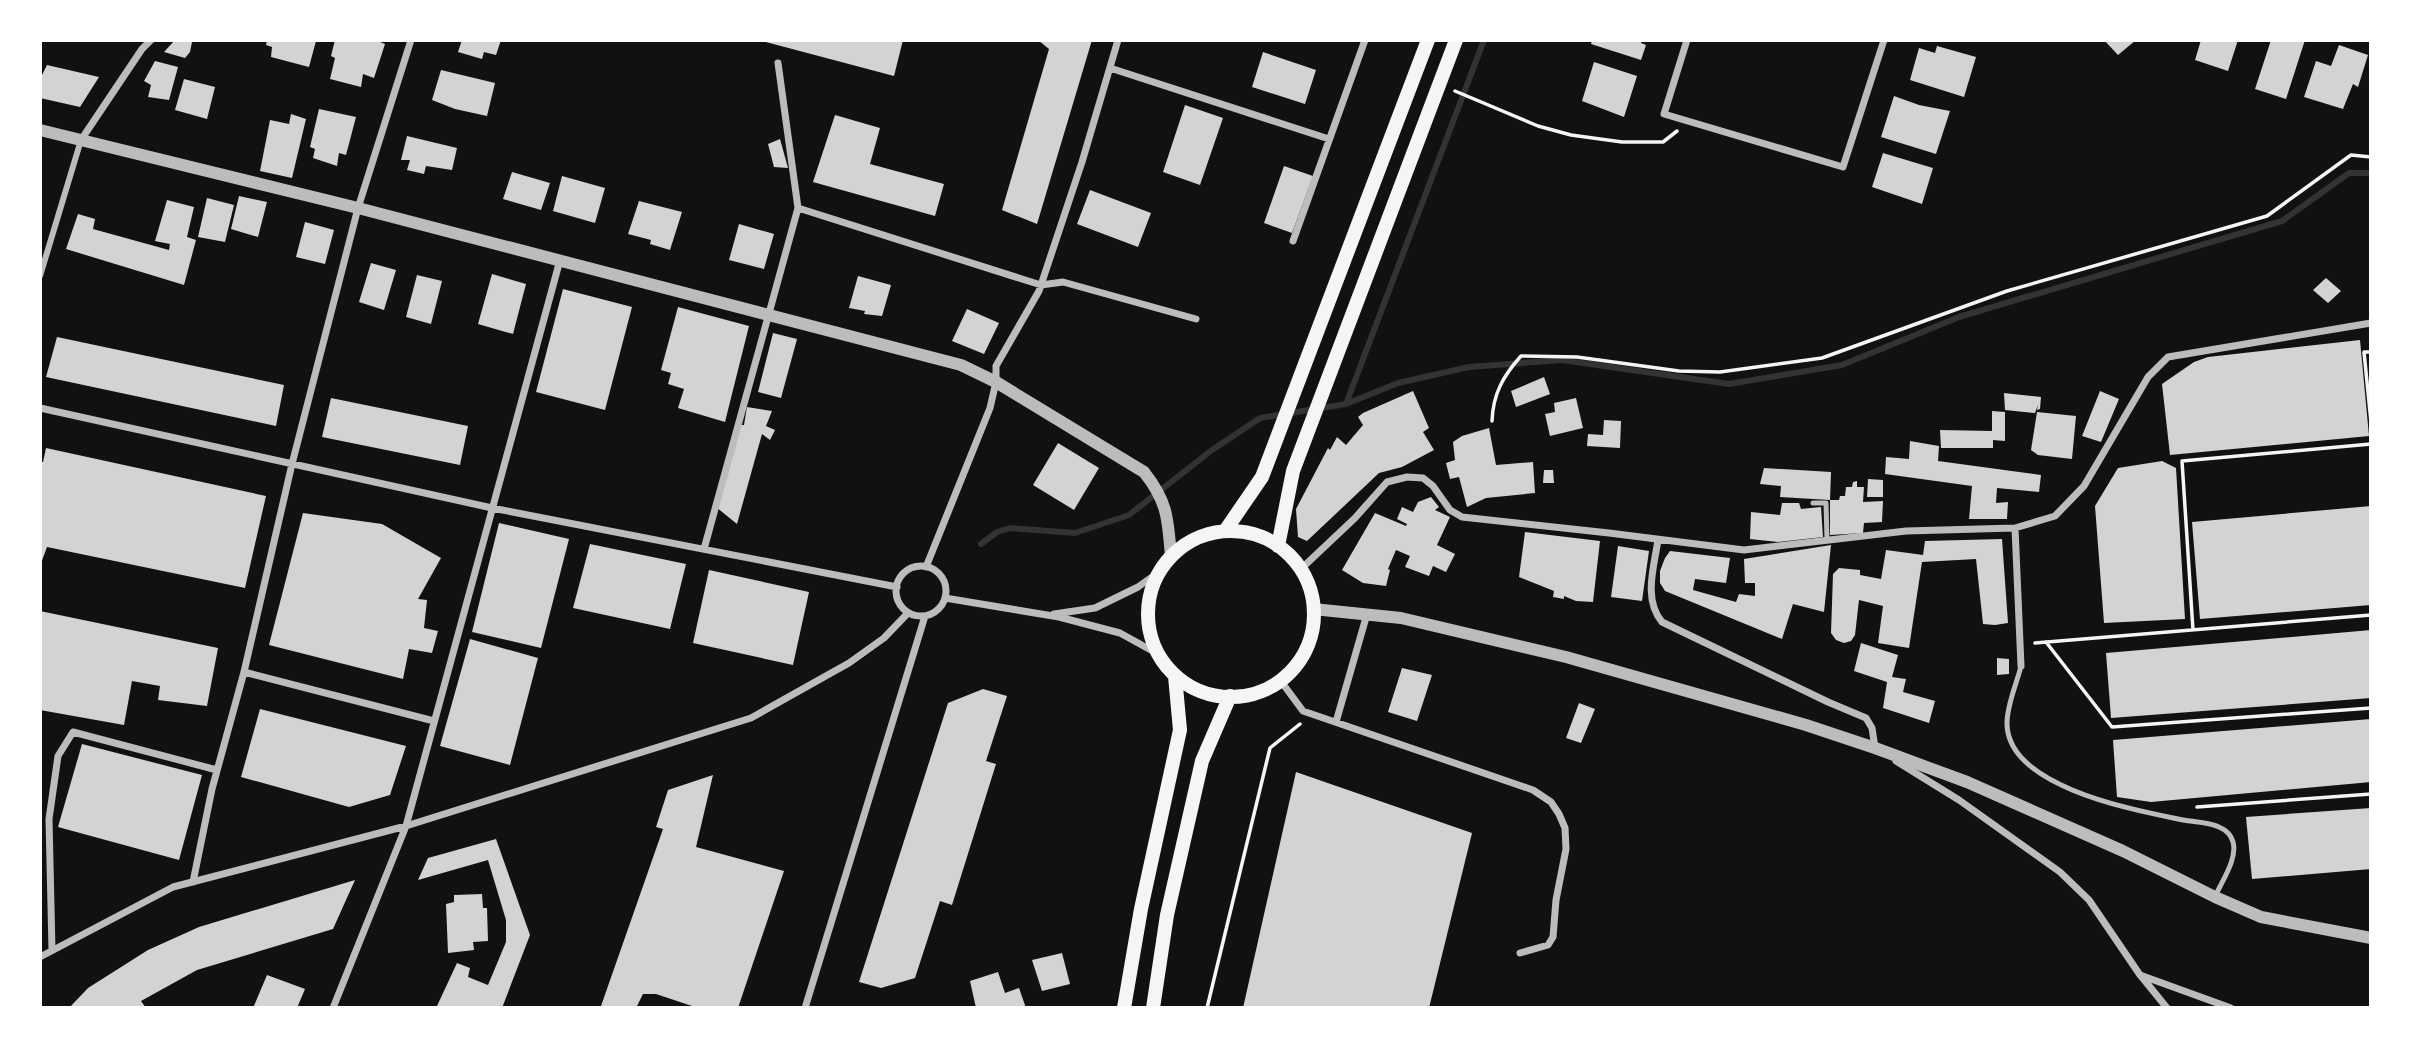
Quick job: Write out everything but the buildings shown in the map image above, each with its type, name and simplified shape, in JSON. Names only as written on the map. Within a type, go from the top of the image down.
[{"type":"main road","points":[[1225,531],[1262,477],[1428,40]]},
{"type":"main road","points":[[1278,546],[1293,471],[1456,40]]},
{"type":"main road","points":[[1225,531],[1251,534],[1278,546],[1302,568],[1310,587],[1313,609],[1314,618],[1308,647],[1292,671],[1259,693],[1230,696],[1203,693],[1175,676],[1158,654],[1150,631],[1149,602],[1159,572],[1171,557],[1194,540],[1225,531]]},
{"type":"main road","points":[[1124,1008],[1141,909],[1180,730],[1175,676]]},
{"type":"main road","points":[[1153,1008],[1167,915],[1202,761],[1230,696]]},
{"type":"street","points":[[40,276],[81,140],[151,40]]},
{"type":"street","points":[[193,882],[216,770],[244,672],[292,464],[358,208],[411,40]]},
{"type":"street","points":[[926,567],[990,408],[996,382],[996,366],[1041,285],[1082,162],[1118,40]]},
{"type":"street","points":[[1293,242],[1365,40]]},
{"type":"street","points":[[1687,40],[1664,114],[1843,167],[1884,40]]},
{"type":"street","points":[[704,549],[798,208],[778,63]]},
{"type":"street","points":[[1110,68],[1329,139]]},
{"type":"street","points":[[40,130],[358,208],[961,365],[996,382],[1144,472],[1154,484],[1165,506],[1171,557]]},
{"type":"street","points":[[798,208],[1041,285],[1063,282],[1196,319]]},
{"type":"street","points":[[333,1008],[406,826],[560,260]]},
{"type":"street","points":[[1302,568],[1355,518],[1387,482],[1407,477],[1423,478],[1433,486],[1450,510],[1462,517],[1744,551],[1906,531],[2015,528],[2055,516],[2084,486],[2148,377],[2168,357],[2371,323]]},
{"type":"street","points":[[40,408],[492,508],[897,587]]},
{"type":"street","points":[[2015,528],[2021,666]]},
{"type":"street","points":[[1658,540],[1651,596],[1654,612],[1662,621],[1866,718],[1872,728],[1875,748],[1959,800],[2060,872],[2089,900],[2140,975],[2167,1008]]},
{"type":"street","points":[[918,566],[926,567],[940,575],[944,582],[945,598],[935,612],[925,616],[908,613],[897,598],[897,587],[905,572],[918,566]]},
{"type":"street","points":[[1046,615],[1095,608],[1138,587],[1159,572]]},
{"type":"street","points":[[945,598],[1046,615],[1121,633],[1158,654]]},
{"type":"street","points":[[1313,609],[1401,618],[1566,657],[1806,725],[1991,792],[2261,917],[2371,938]]},
{"type":"street","points":[[40,957],[173,887],[406,826],[751,718],[849,663],[884,638],[908,613]]},
{"type":"street","points":[[1336,722],[1367,614]]},
{"type":"street","points":[[805,1008],[925,616]]},
{"type":"street","points":[[244,672],[434,721]]},
{"type":"street","points":[[1280,680],[1303,711],[1533,790],[1551,802],[1565,828],[1566,849],[1556,900],[1553,937],[1548,945],[1520,953]]},
{"type":"street","points":[[52,950],[49,819],[58,756],[73,732],[216,770]]},
{"type":"street","points":[[2140,975],[2231,1008]]},
{"type":"lane","points":[[1813,503],[1826,503],[1827,539]]},
{"type":"lane","points":[[2021,666],[2007,722],[2010,741],[2018,757],[2061,786],[2097,799],[2217,826],[2229,833],[2234,844],[2232,860],[2215,897]]},
{"type":"path","points":[[1439,85],[1538,126],[1571,135],[1622,142],[1663,142],[1689,121]]},
{"type":"path","points":[[1492,421],[1493,401],[1507,372],[1521,356],[1577,357],[1693,371],[1733,370],[1822,358],[2007,291],[2267,216],[2351,155],[2371,157]]},
{"type":"path","points":[[2371,352],[2364,352],[2371,422]]},
{"type":"path","points":[[2193,630],[2182,461],[2371,444]]},
{"type":"path","points":[[2022,644],[2371,615]]},
{"type":"path","points":[[2046,642],[2112,727],[2371,708]]},
{"type":"path","points":[[1207,1008],[1270,748],[1312,714]]},
{"type":"path","points":[[2196,807],[2371,794]]},
{"type":"waterway","points":[[1346,404],[1484,40]]},
{"type":"waterway","points":[[981,544],[997,532],[1010,528],[1075,533],[1129,515],[1212,450],[1260,418],[1346,404],[1398,383],[1469,367],[1562,360],[1729,384],[1842,365],[1959,317],[2282,221],[2349,173],[2371,173]]}]
